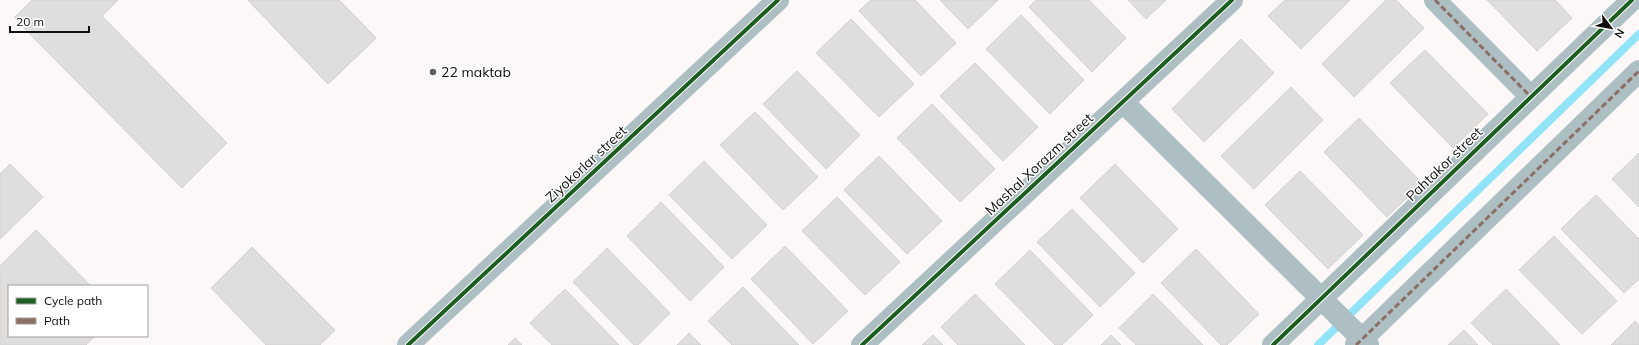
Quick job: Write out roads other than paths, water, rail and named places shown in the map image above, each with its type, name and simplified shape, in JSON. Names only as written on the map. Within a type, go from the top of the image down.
[{"type":"street","name":"Ziyokorlar street","points":[[408,345],[778,0]]},
{"type":"street","name":"Mashal Xorazm street","points":[[862,345],[1232,0]]},
{"type":"street","points":[[1435,0],[1530,96]]},
{"type":"street","name":"Pahtakor street","points":[[1273,345],[1530,96],[1632,0]]},
{"type":"street","points":[[1123,102],[1362,343],[1639,71]]},
{"type":"waterway","points":[[1318,345],[1639,34]]},
{"type":"place","name":"22 maktab","points":[[433,72]]}]
